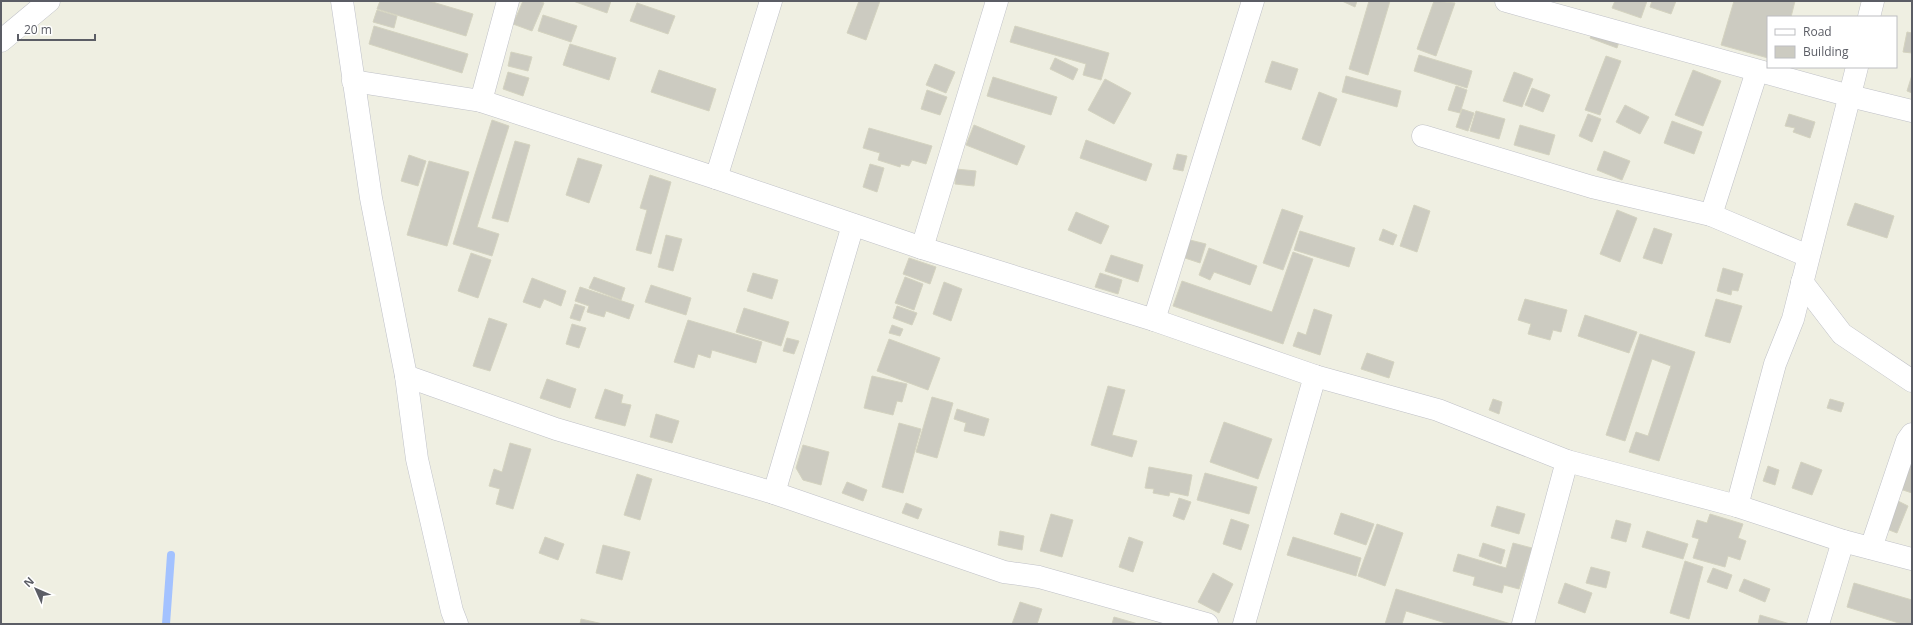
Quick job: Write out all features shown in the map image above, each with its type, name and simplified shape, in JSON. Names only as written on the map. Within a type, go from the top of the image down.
[{"type":"street","points":[[1,41],[50,1]]},
{"type":"street","points":[[342,1],[371,198],[406,376],[417,459],[452,611],[457,624]]},
{"type":"street","points":[[481,102],[508,1]]},
{"type":"street","points":[[716,178],[771,1]]},
{"type":"street","points":[[922,248],[997,1]]},
{"type":"street","points":[[1154,320],[1253,1]]},
{"type":"street","points":[[1506,1],[1757,71],[1912,111]]},
{"type":"street","points":[[1869,16],[1873,1]]},
{"type":"street","points":[[1737,506],[1775,364],[1793,319],[1857,68]]},
{"type":"street","points":[[1711,215],[1757,71]]},
{"type":"street","points":[[353,81],[481,102],[716,178],[922,248],[1154,320],[1315,376],[1438,410],[1567,461],[1737,506],[1843,542],[1912,559]]},
{"type":"street","points":[[1423,136],[1592,187],[1711,215],[1808,256]]},
{"type":"street","points":[[774,493],[853,224]]},
{"type":"street","points":[[1802,282],[1842,334],[1912,381]]},
{"type":"street","points":[[406,376],[556,429],[774,493],[1004,572],[1039,577],[1207,624]]},
{"type":"street","points":[[1244,624],[1315,376]]},
{"type":"street","points":[[1871,548],[1907,441],[1912,434]]},
{"type":"street","points":[[1523,624],[1567,461]]},
{"type":"street","points":[[1818,624],[1843,542]]},
{"type":"building","points":[[380,1],[429,1],[473,14],[466,36],[377,9]]},
{"type":"building","points":[[523,1],[539,1],[544,3],[532,31],[513,24]]},
{"type":"building","points":[[573,1],[611,1],[607,13]]},
{"type":"building","points":[[859,1],[880,1],[866,40],[847,33]]},
{"type":"building","points":[[1342,1],[1357,1],[1355,7]]},
{"type":"building","points":[[1369,1],[1390,1],[1368,75],[1349,69]]},
{"type":"building","points":[[1434,1],[1455,3],[1436,56],[1417,49]]},
{"type":"building","points":[[1615,1],[1647,1],[1641,18],[1612,8]]},
{"type":"building","points":[[1652,1],[1676,1],[1671,14],[1650,7]]},
{"type":"building","points":[[1734,1],[1795,1],[1791,16],[1767,16],[1767,58],[1721,45]]},
{"type":"building","points":[[637,3],[675,16],[668,34],[630,21]]},
{"type":"building","points":[[377,10],[397,16],[394,28],[373,22]]},
{"type":"building","points":[[543,15],[577,26],[571,42],[538,31]]},
{"type":"building","points":[[374,26],[468,54],[462,73],[369,44]]},
{"type":"building","points":[[1015,26],[1109,53],[1101,80],[1083,75],[1086,64],[1010,42]]},
{"type":"building","points":[[1595,27],[1621,36],[1617,48],[1590,38]]},
{"type":"building","points":[[1907,32],[1912,33],[1912,53],[1903,52]]},
{"type":"building","points":[[570,44],[616,58],[609,80],[563,65]]},
{"type":"building","points":[[511,52],[532,57],[528,71],[508,66]]},
{"type":"building","points":[[1419,55],[1472,71],[1467,88],[1414,71]]},
{"type":"building","points":[[1606,56],[1621,61],[1600,115],[1585,110]]},
{"type":"building","points":[[1055,58],[1078,69],[1073,80],[1050,69]]},
{"type":"building","points":[[1272,61],[1298,69],[1291,90],[1265,82]]},
{"type":"building","points":[[935,64],[955,72],[946,93],[926,85]]},
{"type":"building","points":[[659,70],[716,89],[709,111],[651,92]]},
{"type":"building","points":[[1693,70],[1721,81],[1703,126],[1675,115]]},
{"type":"building","points":[[508,72],[529,78],[523,96],[503,89]]},
{"type":"building","points":[[1514,72],[1533,79],[1522,107],[1503,101]]},
{"type":"building","points":[[1912,75],[1912,93],[1907,91]]},
{"type":"building","points":[[1346,76],[1401,91],[1397,107],[1342,92]]},
{"type":"building","points":[[993,77],[1057,97],[1051,115],[987,96]]},
{"type":"building","points":[[1105,79],[1131,93],[1114,124],[1088,110]]},
{"type":"building","points":[[1456,86],[1467,90],[1460,113],[1448,110]]},
{"type":"building","points":[[1532,88],[1550,95],[1543,112],[1525,105]]},
{"type":"building","points":[[927,90],[947,97],[940,115],[921,109]]},
{"type":"building","points":[[1319,92],[1337,99],[1320,146],[1302,139]]},
{"type":"building","points":[[1625,105],[1649,117],[1640,134],[1616,122]]},
{"type":"building","points":[[1462,109],[1474,113],[1468,131],[1456,127]]},
{"type":"building","points":[[1476,111],[1505,119],[1499,139],[1470,131]]},
{"type":"building","points":[[1588,114],[1601,119],[1592,142],[1579,136]]},
{"type":"building","points":[[1789,114],[1815,122],[1810,138],[1793,132],[1795,128],[1785,126]]},
{"type":"building","points":[[492,120],[509,126],[477,227],[499,234],[492,256],[453,244]]},
{"type":"building","points":[[1672,121],[1702,132],[1694,154],[1664,143]]},
{"type":"building","points":[[974,125],[1025,146],[1017,165],[966,145]]},
{"type":"building","points":[[1520,125],[1555,135],[1549,155],[1514,145]]},
{"type":"building","points":[[869,128],[932,146],[926,164],[912,160],[909,166],[901,164],[900,167],[878,160],[880,153],[863,148]]},
{"type":"building","points":[[1086,140],[1152,164],[1146,181],[1080,158]]},
{"type":"building","points":[[515,141],[530,145],[508,222],[492,218]]},
{"type":"building","points":[[1604,151],[1630,161],[1622,180],[1597,170]]},
{"type":"building","points":[[1177,154],[1187,156],[1183,171],[1173,169]]},
{"type":"building","points":[[409,155],[426,161],[418,186],[401,181]]},
{"type":"building","points":[[578,158],[602,165],[589,203],[566,195]]},
{"type":"building","points":[[429,161],[469,172],[447,246],[407,235]]},
{"type":"building","points":[[870,164],[884,168],[877,192],[863,187]]},
{"type":"building","points":[[956,169],[976,171],[974,186],[955,184]]},
{"type":"building","points":[[650,175],[671,182],[651,254],[636,250],[647,210],[640,208]]},
{"type":"building","points":[[1855,203],[1894,216],[1887,238],[1847,225]]},
{"type":"building","points":[[1414,205],[1430,211],[1417,252],[1400,246]]},
{"type":"building","points":[[1282,209],[1303,216],[1283,270],[1263,263]]},
{"type":"building","points":[[1617,210],[1637,218],[1620,262],[1600,254]]},
{"type":"building","points":[[1076,212],[1109,226],[1101,244],[1068,230]]},
{"type":"building","points":[[1654,228],[1672,234],[1662,264],[1643,258]]},
{"type":"building","points":[[1383,229],[1397,235],[1393,245],[1379,240]]},
{"type":"building","points":[[1300,231],[1355,248],[1349,267],[1294,250]]},
{"type":"building","points":[[666,235],[682,239],[673,271],[658,267]]},
{"type":"building","points":[[1190,240],[1206,244],[1200,263],[1185,258]]},
{"type":"building","points":[[1209,248],[1257,266],[1250,285],[1214,272],[1210,280],[1199,275]]},
{"type":"building","points":[[1293,252],[1313,259],[1283,344],[1173,306],[1182,281],[1272,312]]},
{"type":"building","points":[[471,253],[491,260],[478,298],[458,291]]},
{"type":"building","points":[[1111,255],[1143,265],[1138,282],[1105,271]]},
{"type":"building","points":[[909,258],[936,267],[930,284],[903,274]]},
{"type":"building","points":[[1723,268],[1743,274],[1738,291],[1732,290],[1731,295],[1717,291]]},
{"type":"building","points":[[753,273],[778,280],[772,299],[747,291]]},
{"type":"building","points":[[1100,273],[1122,280],[1118,294],[1095,287]]},
{"type":"building","points":[[594,277],[625,288],[621,300],[589,288]]},
{"type":"building","points":[[905,277],[923,284],[914,310],[895,303]]},
{"type":"building","points":[[532,278],[566,291],[561,306],[544,299],[540,308],[523,302]]},
{"type":"building","points":[[944,282],[962,289],[951,321],[933,314]]},
{"type":"building","points":[[651,285],[691,298],[686,315],[645,302]]},
{"type":"building","points":[[580,287],[634,305],[629,319],[606,311],[604,317],[587,312],[589,306],[575,301]]},
{"type":"building","points":[[1525,299],[1567,310],[1561,332],[1553,330],[1550,340],[1528,334],[1531,324],[1518,320]]},
{"type":"building","points":[[1716,299],[1742,306],[1730,343],[1705,336]]},
{"type":"building","points":[[575,304],[585,307],[580,321],[570,318]]},
{"type":"building","points":[[897,306],[917,313],[912,325],[893,318]]},
{"type":"building","points":[[744,308],[789,322],[781,346],[736,332]]},
{"type":"building","points":[[1314,309],[1332,315],[1320,355],[1293,346],[1298,332],[1306,335]]},
{"type":"building","points":[[1585,315],[1637,332],[1629,353],[1578,336]]},
{"type":"building","points":[[489,318],[507,324],[490,371],[473,366]]},
{"type":"building","points":[[688,320],[762,342],[756,363],[712,350],[710,358],[698,354],[694,368],[674,362]]},
{"type":"building","points":[[572,324],[586,328],[579,348],[566,344]]},
{"type":"building","points":[[892,325],[903,329],[900,336],[889,333]]},
{"type":"building","points":[[1640,334],[1695,352],[1659,461],[1629,452],[1636,432],[1648,436],[1671,366],[1652,359],[1625,441],[1606,435]]},
{"type":"building","points":[[787,338],[799,341],[794,354],[783,351]]},
{"type":"building","points":[[889,339],[940,358],[928,390],[877,371]]},
{"type":"building","points":[[1367,353],[1394,362],[1389,378],[1361,369]]},
{"type":"building","points":[[872,376],[907,384],[902,402],[897,401],[893,415],[864,408]]},
{"type":"building","points":[[547,379],[576,389],[570,408],[540,398]]},
{"type":"building","points":[[1108,386],[1125,390],[1112,435],[1137,441],[1132,457],[1091,445]]},
{"type":"building","points":[[605,389],[623,395],[621,403],[631,405],[625,426],[595,418]]},
{"type":"building","points":[[932,397],[953,403],[937,458],[916,452]]},
{"type":"building","points":[[1493,399],[1502,402],[1499,414],[1489,410]]},
{"type":"building","points":[[1830,399],[1844,403],[1841,412],[1827,408]]},
{"type":"building","points":[[957,409],[989,419],[984,436],[964,431],[966,423],[954,419]]},
{"type":"building","points":[[656,414],[679,421],[672,443],[650,437]]},
{"type":"building","points":[[1224,422],[1272,439],[1258,479],[1210,462]]},
{"type":"building","points":[[899,423],[921,429],[903,493],[882,487]]},
{"type":"building","points":[[510,443],[531,449],[513,509],[496,504],[500,489],[489,486],[494,469],[502,472]]},
{"type":"building","points":[[803,445],[829,452],[821,485],[803,480],[796,468]]},
{"type":"building","points":[[1801,462],[1822,470],[1812,495],[1792,488]]},
{"type":"building","points":[[1905,462],[1912,464],[1912,493],[1897,488]]},
{"type":"building","points":[[1768,466],[1779,470],[1775,485],[1763,481]]},
{"type":"building","points":[[1149,467],[1192,475],[1188,496],[1170,492],[1169,496],[1153,493],[1154,489],[1145,488]]},
{"type":"building","points":[[1205,473],[1257,487],[1249,514],[1197,500]]},
{"type":"building","points":[[637,474],[652,479],[640,520],[624,515]]},
{"type":"building","points":[[847,482],[867,490],[863,501],[842,493]]},
{"type":"building","points":[[1179,498],[1191,502],[1184,520],[1173,516]]},
{"type":"building","points":[[1896,500],[1908,506],[1897,533],[1884,528]]},
{"type":"building","points":[[906,503],[922,509],[918,519],[902,513]]},
{"type":"building","points":[[1497,506],[1525,514],[1519,534],[1491,526]]},
{"type":"building","points":[[1341,513],[1374,524],[1366,545],[1334,534]]},
{"type":"building","points":[[1051,514],[1073,520],[1062,557],[1040,551]]},
{"type":"building","points":[[1710,514],[1743,524],[1738,538],[1746,541],[1740,560],[1728,556],[1725,567],[1693,558],[1699,539],[1692,537],[1697,520],[1707,523]]},
{"type":"building","points":[[1231,519],[1249,525],[1241,550],[1223,544]]},
{"type":"building","points":[[1616,520],[1631,524],[1626,542],[1611,538]]},
{"type":"building","points":[[1377,524],[1403,533],[1385,586],[1358,576]]},
{"type":"building","points":[[1000,531],[1024,536],[1022,550],[998,545]]},
{"type":"building","points":[[1647,531],[1688,544],[1683,559],[1642,547]]},
{"type":"building","points":[[545,537],[564,544],[558,560],[539,553]]},
{"type":"building","points":[[1129,537],[1143,542],[1133,572],[1119,567]]},
{"type":"building","points":[[1293,537],[1361,558],[1356,576],[1287,555]]},
{"type":"building","points":[[1483,543],[1505,550],[1501,564],[1479,556]]},
{"type":"building","points":[[1513,543],[1532,548],[1519,589],[1504,585],[1502,593],[1473,585],[1475,577],[1453,571],[1458,554],[1506,568]]},
{"type":"building","points":[[603,545],[630,552],[622,580],[596,573]]},
{"type":"building","points":[[1685,561],[1703,567],[1689,619],[1670,613]]},
{"type":"building","points":[[1591,567],[1610,572],[1606,588],[1586,583]]},
{"type":"building","points":[[1713,568],[1732,575],[1727,589],[1707,582]]},
{"type":"building","points":[[1213,573],[1233,584],[1219,613],[1198,602]]},
{"type":"building","points":[[1744,579],[1770,589],[1765,602],[1739,591]]},
{"type":"building","points":[[1565,583],[1592,593],[1585,613],[1558,603]]},
{"type":"building","points":[[1854,583],[1912,600],[1912,624],[1902,624],[1847,607]]},
{"type":"building","points":[[1396,589],[1511,624],[1449,624],[1406,611],[1402,624],[1385,624]]},
{"type":"building","points":[[1020,602],[1042,609],[1037,624],[1012,624]]},
{"type":"building","points":[[1760,615],[1790,624],[1758,624]]},
{"type":"building","points":[[1114,617],[1138,624],[1112,624]]},
{"type":"building","points":[[581,619],[603,624],[580,624]]},
{"type":"waterway","points":[[166,624],[171,555]]}]
